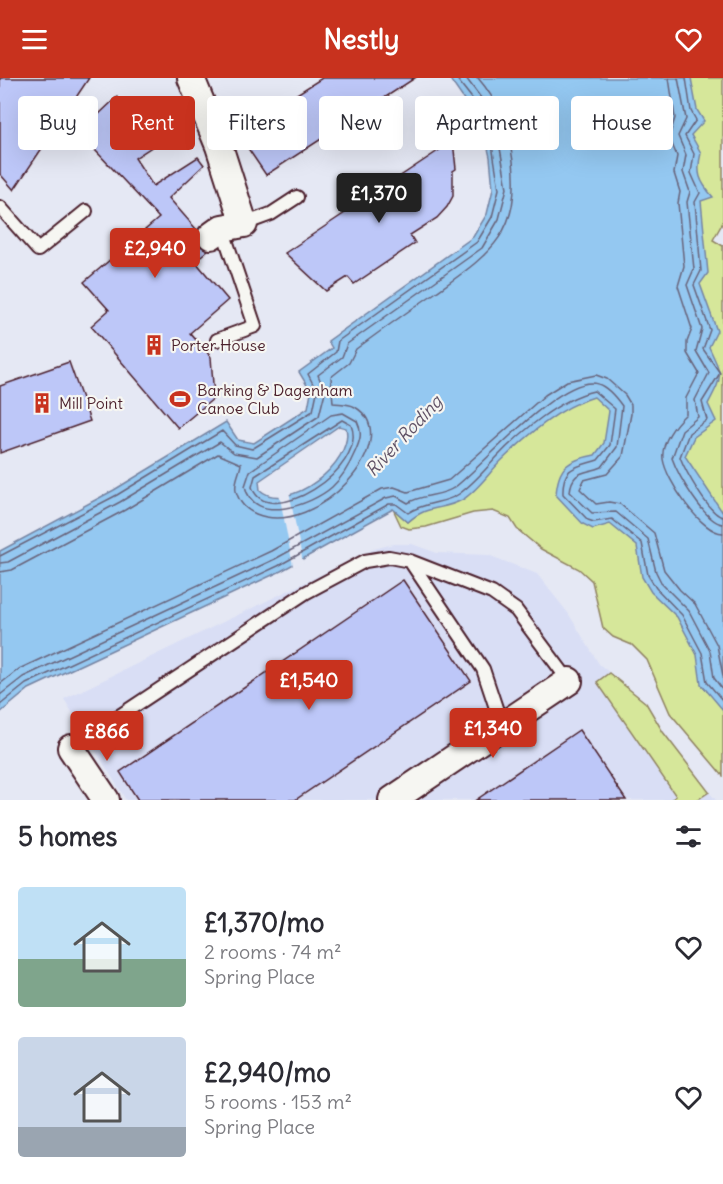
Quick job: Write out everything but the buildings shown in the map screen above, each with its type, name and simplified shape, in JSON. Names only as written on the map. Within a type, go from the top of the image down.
[{"type":"street","points":[[191,78],[219,146],[226,229]]},
{"type":"street","points":[[392,800],[569,681]]},
{"type":"street","points":[[71,748],[106,800]]},
{"type":"lane","points":[[217,340],[255,326],[226,229],[271,214],[297,197]]},
{"type":"lane","points":[[0,207],[38,250],[86,211]]},
{"type":"lane","points":[[71,748],[305,593],[365,561],[389,557],[410,561],[492,593],[516,610],[569,681]]},
{"type":"lane","points":[[410,561],[483,669],[502,726]]},
{"type":"shaded area","points":[[393,544],[412,544],[437,553],[488,555],[537,574],[568,613],[599,664],[646,703],[663,732],[697,779],[716,800],[126,800],[64,699],[374,549]]},
{"type":"green space","points":[[661,78],[723,78],[723,222],[713,240],[723,246],[723,776],[670,713],[647,660],[632,645],[613,637],[603,628],[592,581],[579,569],[541,549],[517,529],[510,518],[493,511],[473,513],[426,527],[409,529],[401,526],[393,509],[408,522],[421,511],[463,499],[475,489],[628,150],[673,150],[673,96],[653,96]]},
{"type":"green space","points":[[609,673],[646,703],[663,732],[709,792],[697,800],[671,800],[676,796],[597,682]]},
{"type":"water","name":"River Roding","points":[[449,78],[691,78],[697,110],[704,121],[691,135],[701,153],[700,176],[713,197],[701,201],[708,273],[700,284],[717,331],[709,347],[717,364],[719,381],[708,404],[716,421],[694,437],[685,456],[723,513],[723,710],[701,684],[697,655],[677,617],[651,592],[642,577],[637,546],[610,524],[593,529],[583,524],[556,495],[559,477],[566,466],[578,459],[595,455],[604,443],[609,411],[594,397],[568,408],[544,423],[511,451],[478,487],[462,500],[448,506],[428,510],[408,522],[393,509],[281,571],[29,689],[0,713],[0,551],[114,490],[226,422],[238,440],[254,443],[308,408],[311,392],[299,372],[332,348],[328,341],[473,237],[487,214],[493,189],[488,150],[559,150],[559,96],[461,96]],"holes":[[[339,426],[346,428],[346,441],[340,456],[330,469],[301,490],[286,496],[272,496],[260,490],[259,481]]]},
{"type":"pier","points":[[289,491],[303,563],[293,566],[279,493]]},
{"type":"place","name":"Porter House","points":[[154,345]]},
{"type":"place","name":"Barking & Dagenham Canoe Club","points":[[180,399]]},
{"type":"place","name":"Mill Point","points":[[42,403]]}]
